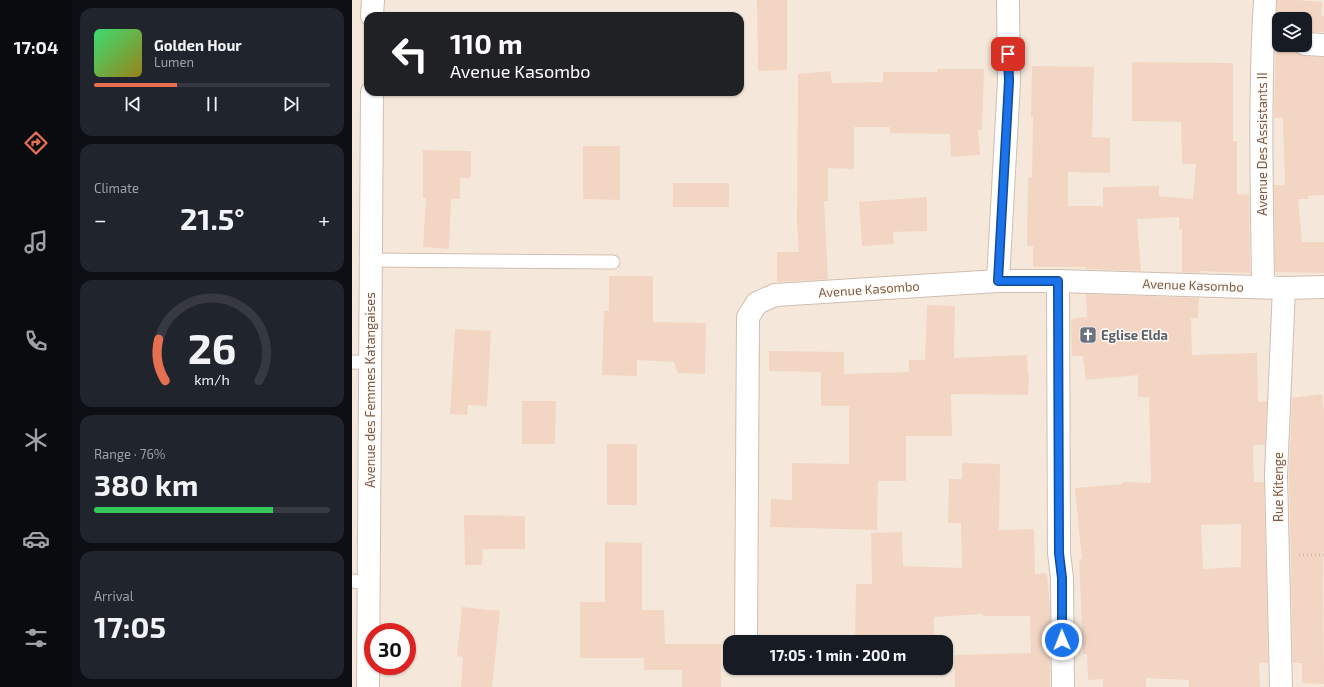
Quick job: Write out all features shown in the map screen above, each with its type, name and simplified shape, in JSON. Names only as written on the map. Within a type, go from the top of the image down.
[{"type":"street","points":[[372,0],[372,12]]},
{"type":"street","points":[[998,281],[1009,81],[1008,0]]},
{"type":"street","name":"Avenue Des Assistants II","points":[[1265,0],[1271,41],[1261,168],[1274,287]]},
{"type":"street","points":[[1312,44],[1324,45]]},
{"type":"street","name":"Avenue des Femmes Katangaises","points":[[368,687],[360,582],[361,363],[371,260],[372,96]]},
{"type":"street","name":"Avenue Kasombo","points":[[746,635],[748,317],[757,304],[775,296],[998,281],[1324,287]]},
{"type":"street","points":[[1058,281],[1059,553],[1062,578],[1063,687]]},
{"type":"street","name":"Rue Kitenge","points":[[1274,287],[1276,475],[1281,687]]},
{"type":"lane","points":[[371,260],[613,262]]},
{"type":"shaded area","points":[[352,0],[1324,0],[1324,687],[352,687]]},
{"type":"building","points":[[757,0],[787,0],[787,70],[758,71]]},
{"type":"building","points":[[1277,0],[1322,2],[1321,16],[1324,16],[1324,32],[1312,32],[1312,12],[1277,12]]},
{"type":"building","points":[[1276,52],[1296,52],[1304,56],[1324,57],[1324,195],[1308,196],[1308,199],[1298,199],[1302,242],[1324,242],[1324,273],[1275,272],[1274,185],[1285,185],[1283,118],[1274,118]]},
{"type":"building","points":[[1132,62],[1233,63],[1233,141],[1237,141],[1237,195],[1249,194],[1250,273],[1199,271],[1199,273],[1182,272],[1182,229],[1179,229],[1179,217],[1137,219],[1141,271],[1086,269],[1086,267],[1033,267],[1033,246],[1027,246],[1028,178],[1032,177],[1032,66],[1094,67],[1092,137],[1110,138],[1110,173],[1068,172],[1068,206],[1103,206],[1103,187],[1159,186],[1159,196],[1193,199],[1196,164],[1182,164],[1181,122],[1132,121]]},
{"type":"building","points":[[937,69],[984,69],[982,130],[978,130],[980,155],[951,157],[950,134],[890,133],[890,127],[854,127],[854,169],[828,168],[828,201],[824,201],[828,279],[777,282],[777,252],[799,252],[797,222],[798,74],[830,71],[832,83],[883,82],[883,72],[937,72]]},
{"type":"building","points":[[583,146],[620,146],[620,200],[583,199]]},
{"type":"building","points":[[423,150],[471,151],[471,178],[460,178],[460,199],[451,199],[449,249],[423,247],[426,198],[423,198]]},
{"type":"building","points":[[673,183],[729,183],[729,207],[673,207]]},
{"type":"building","points":[[927,197],[927,231],[893,232],[894,244],[862,246],[859,202]]},
{"type":"building","points":[[609,276],[653,276],[653,322],[706,323],[705,374],[678,373],[674,362],[637,360],[637,376],[602,375],[604,311],[609,311]]},
{"type":"building","points":[[1086,294],[1199,298],[1198,318],[1191,318],[1192,355],[1257,353],[1258,402],[1267,401],[1265,445],[1253,445],[1254,482],[1264,482],[1268,663],[1259,663],[1260,687],[1189,687],[1189,680],[1146,678],[1146,687],[1103,687],[1103,679],[1088,680],[1087,654],[1083,654],[1079,559],[1082,559],[1075,488],[1122,484],[1122,482],[1151,483],[1149,397],[1138,397],[1138,375],[1086,380],[1083,356],[1072,356],[1071,319],[1087,317]],"holes":[[[1241,524],[1241,567],[1203,569],[1201,525]]]},
{"type":"building","points":[[927,305],[955,306],[954,358],[1027,355],[1029,374],[1028,395],[951,394],[952,436],[906,436],[906,481],[878,481],[877,530],[770,527],[771,499],[792,500],[792,463],[849,464],[849,406],[821,406],[821,372],[769,371],[769,351],[844,352],[844,374],[909,372],[909,360],[925,360]]},
{"type":"building","points":[[455,329],[491,331],[487,406],[468,405],[467,415],[450,414]]},
{"type":"building","points":[[1322,394],[1324,412],[1324,684],[1302,683],[1302,663],[1293,663],[1289,474],[1292,398]]},
{"type":"building","points":[[522,401],[556,401],[555,444],[522,444]]},
{"type":"building","points":[[607,444],[637,444],[637,505],[607,505]]},
{"type":"building","points":[[962,463],[1000,464],[999,530],[1034,529],[1035,574],[1047,573],[1050,606],[1050,687],[955,687],[954,655],[1031,653],[1030,616],[983,616],[983,614],[934,617],[934,635],[855,635],[856,584],[872,584],[871,533],[902,532],[903,566],[962,568],[961,523],[948,523],[949,479],[962,479]]},
{"type":"building","points":[[464,515],[525,516],[525,549],[483,549],[482,565],[465,565]]},
{"type":"building","points":[[605,542],[642,543],[642,610],[664,610],[665,644],[721,644],[721,687],[682,687],[682,670],[644,670],[644,658],[580,658],[580,602],[605,602]]},
{"type":"building","points":[[462,607],[500,611],[492,687],[461,687],[463,657],[457,656]]},
{"type":"place","name":"Eglise Elda","points":[[1088,335]]},
{"type":"route","points":[[1008,54],[1009,81],[998,281],[1058,281],[1059,553],[1062,578],[1062,640]]}]
